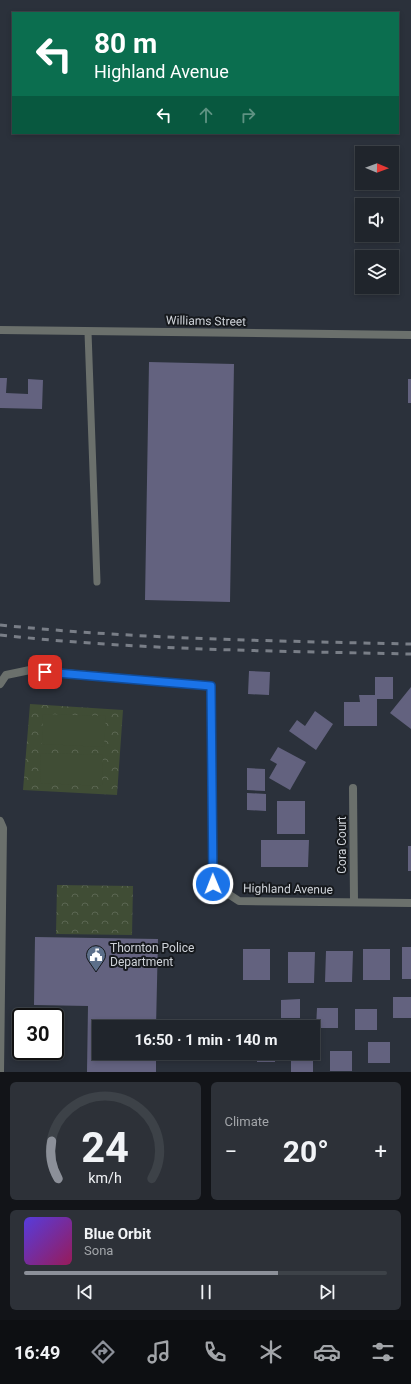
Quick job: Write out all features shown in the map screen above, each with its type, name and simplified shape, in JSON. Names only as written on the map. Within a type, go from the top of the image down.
[{"type":"street","name":"Williams Street","points":[[0,330],[411,335]]},
{"type":"street","name":"Highland Avenue","points":[[0,684],[6,675],[30,670],[211,686],[213,884],[239,901],[411,903]]},
{"type":"street","name":"Cora Court","points":[[353,788],[354,902]]},
{"type":"street","points":[[0,821],[3,828],[0,1072]]},
{"type":"lane","points":[[88,332],[97,582]]},
{"type":"green space","points":[[30,704],[123,710],[117,795],[23,790]]},
{"type":"green space","points":[[43,714],[106,716],[104,747],[42,744]]},
{"type":"green space","points":[[41,753],[103,755],[102,786],[40,783]]},
{"type":"green space","points":[[57,885],[133,886],[132,935],[56,934]]},
{"type":"building","points":[[149,362],[234,364],[230,602],[145,600]]},
{"type":"building","points":[[0,378],[7,378],[6,393],[28,394],[28,379],[43,380],[42,409],[0,408]]},
{"type":"building","points":[[408,379],[411,379],[411,403],[408,403]]},
{"type":"building","points":[[249,671],[270,672],[269,695],[248,694]]},
{"type":"building","points":[[375,677],[393,677],[393,699],[377,699],[377,726],[344,726],[344,702],[360,702],[359,695],[375,695]]},
{"type":"building","points":[[411,687],[411,729],[390,713]]},
{"type":"building","points":[[315,711],[333,724],[316,750],[289,731],[297,720],[305,726]]},
{"type":"building","points":[[278,747],[306,762],[290,790],[269,778],[277,764],[270,760]]},
{"type":"building","points":[[247,768],[265,769],[265,791],[247,790]]},
{"type":"building","points":[[247,793],[266,794],[266,811],[247,810]]},
{"type":"building","points":[[277,801],[305,801],[305,834],[277,834]]},
{"type":"building","points":[[261,840],[309,840],[308,867],[261,867]]},
{"type":"building","points":[[408,846],[411,846],[411,871],[408,871]]},
{"type":"building","name":"Thornton Police Department","points":[[35,937],[158,939],[156,1020],[92,1020],[92,1060],[156,1060],[156,1072],[87,1072],[88,1006],[34,1005]]},
{"type":"building","points":[[402,947],[411,947],[411,979],[402,979]]},
{"type":"building","points":[[243,949],[270,949],[270,980],[243,980]]},
{"type":"building","points":[[363,949],[390,949],[390,980],[363,980]]},
{"type":"building","points":[[326,951],[353,951],[352,982],[325,982]]},
{"type":"building","points":[[288,952],[315,952],[314,983],[288,983]]},
{"type":"building","points":[[393,997],[411,997],[411,1018],[393,1018]]},
{"type":"building","points":[[300,999],[300,1018],[281,1018],[281,1000]]},
{"type":"building","points":[[317,1008],[338,1008],[338,1028],[320,1028],[320,1020],[316,1020]]},
{"type":"building","points":[[355,1009],[377,1009],[377,1030],[355,1030]]},
{"type":"building","points":[[368,1042],[390,1042],[390,1063],[368,1063]]},
{"type":"building","points":[[330,1051],[352,1051],[352,1071],[330,1071]]},
{"type":"building","points":[[257,1060],[275,1060],[275,1062],[257,1062]]},
{"type":"building","points":[[291,1060],[313,1060],[313,1072],[291,1072]]},
{"type":"railway","points":[[0,625],[51,630],[154,636],[411,644]]},
{"type":"railway","points":[[0,635],[154,647],[411,654]]},
{"type":"place","name":"Thornton Police Department","points":[[96,972]]},
{"type":"route","points":[[45,672],[211,686],[213,884]]}]
